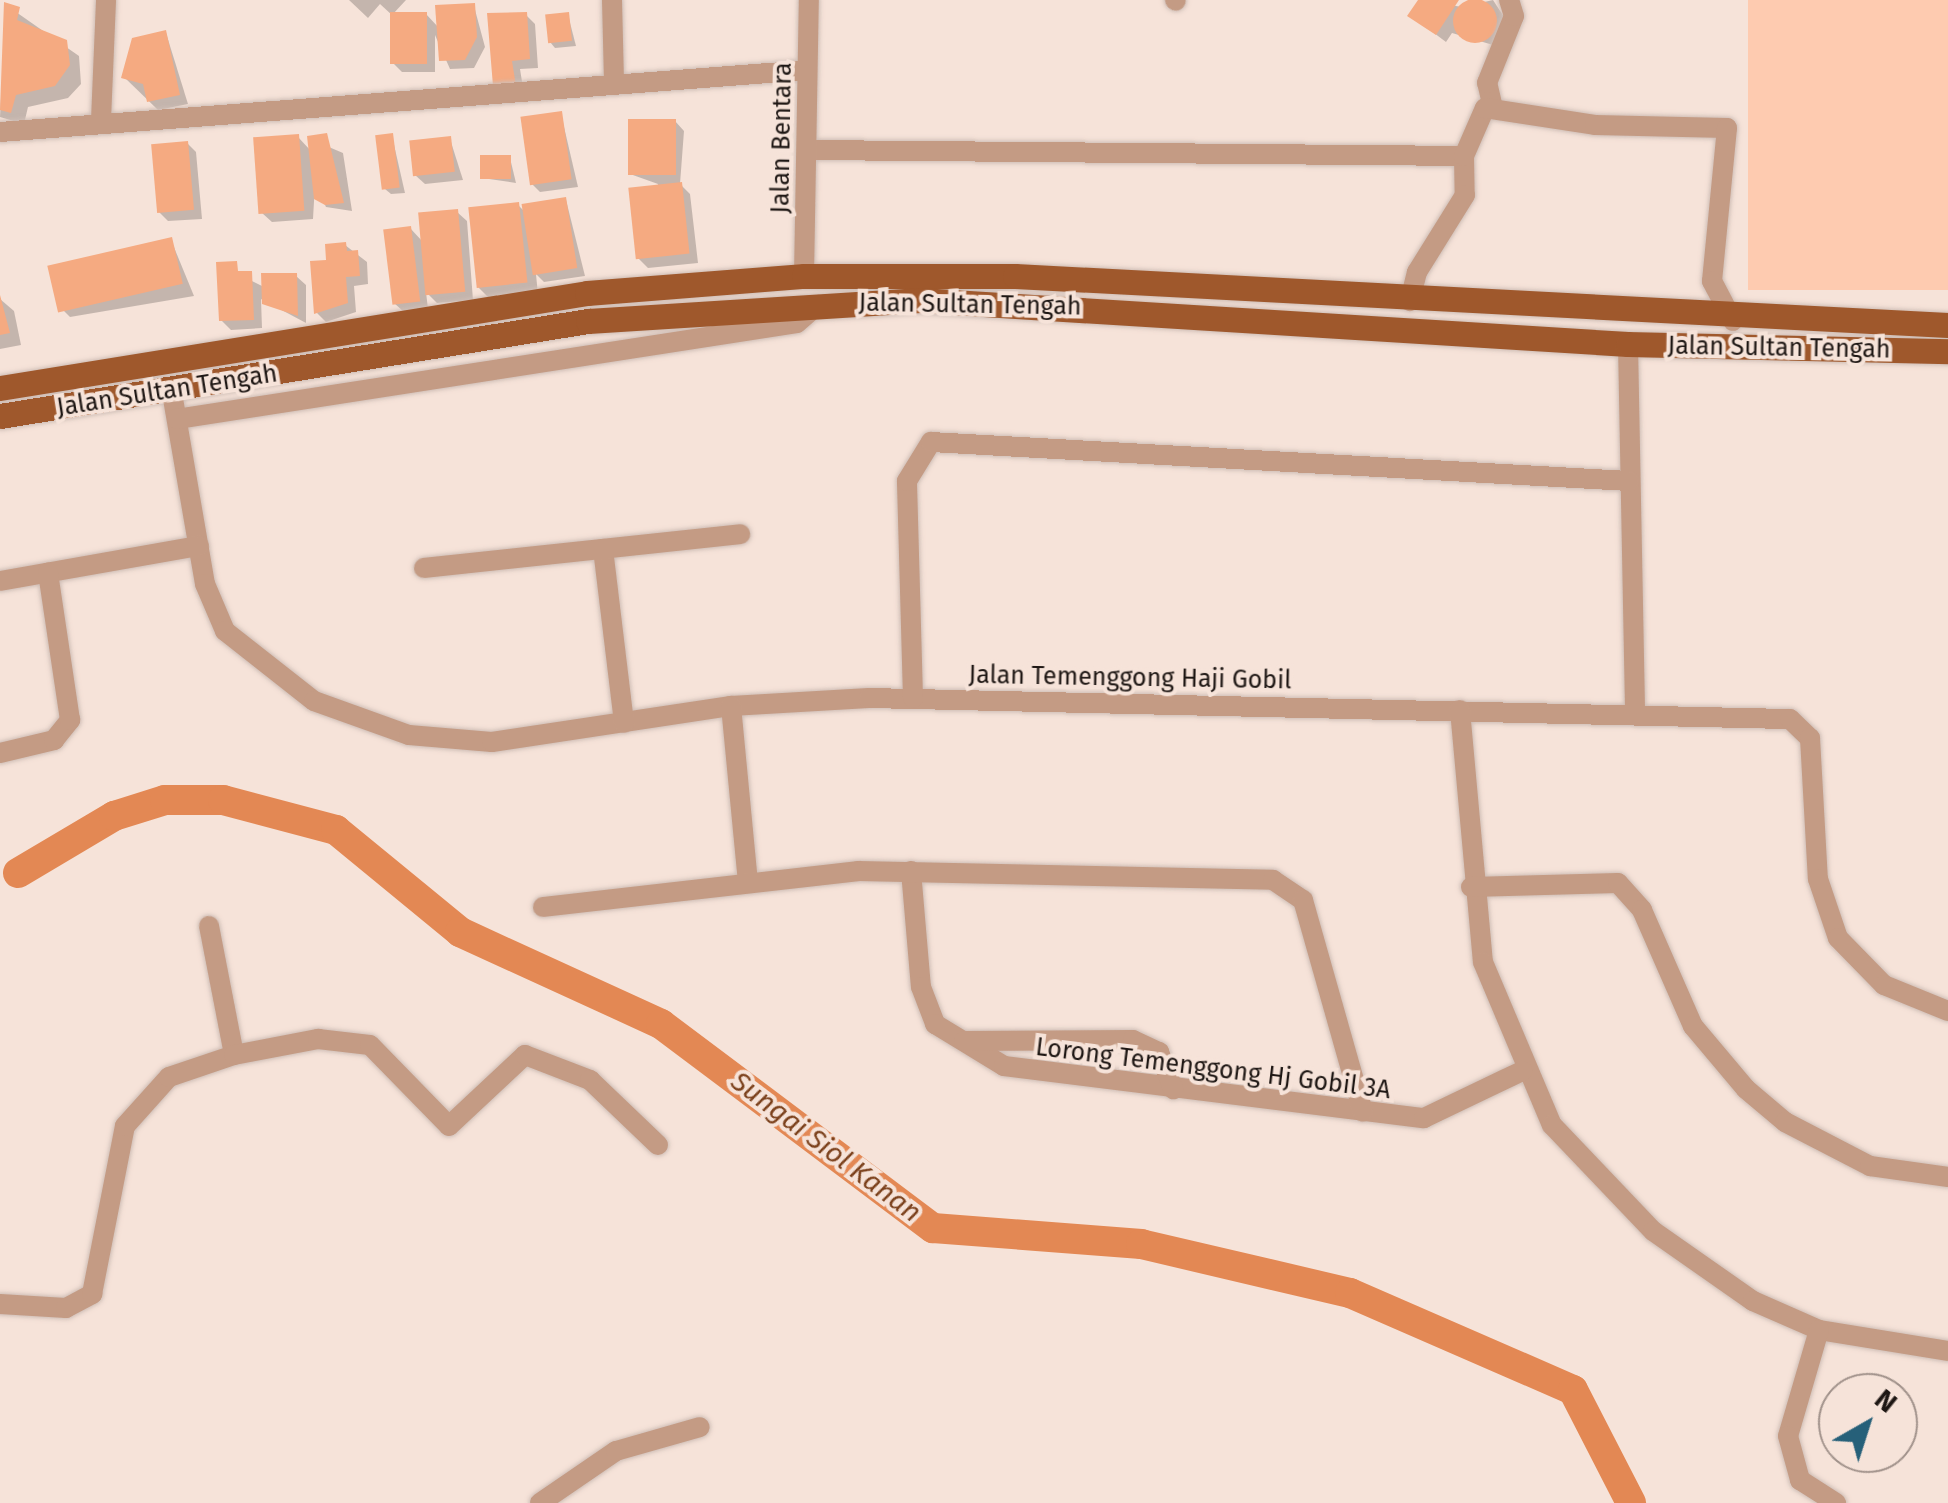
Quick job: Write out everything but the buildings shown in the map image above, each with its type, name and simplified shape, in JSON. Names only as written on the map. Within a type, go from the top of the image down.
[{"type":"main road","name":"Jalan Sultan Tengah","points":[[0,388],[587,293],[804,276],[1015,276],[1732,320],[1948,326]]},
{"type":"main road","name":"Jalan Sultan Tengah","points":[[0,416],[172,393],[588,321],[818,305],[1012,302],[1628,344],[1948,351]]},
{"type":"street","points":[[101,120],[106,0]]},
{"type":"street","points":[[612,0],[614,83]]},
{"type":"street","name":"Jalan Bentara","points":[[804,276],[810,0]]},
{"type":"street","points":[[1493,108],[1487,83],[1514,16],[1509,0]]},
{"type":"street","points":[[0,132],[101,120],[807,70]]},
{"type":"street","points":[[1410,301],[1418,272],[1465,195],[1464,156],[1479,115],[1493,108],[1595,125],[1646,119],[1727,128],[1712,280],[1732,320]]},
{"type":"street","points":[[808,150],[1464,156]]},
{"type":"street","points":[[177,419],[797,323],[818,305]]},
{"type":"street","points":[[1628,344],[1635,711]]},
{"type":"street","name":"Jalan Temenggong Haji Gobil","points":[[172,393],[198,546],[225,631],[314,701],[455,742],[624,723],[731,706],[914,698],[1635,711],[1800,725],[1810,738],[1818,879],[1832,927],[1884,985],[1948,1011]]},
{"type":"street","points":[[914,698],[907,481],[931,442],[1630,481]]},
{"type":"street","points":[[424,568],[740,534]]},
{"type":"street","points":[[0,581],[198,546]]},
{"type":"street","points":[[603,550],[624,723]]},
{"type":"street","points":[[0,753],[54,740],[70,720],[48,574]]},
{"type":"street","points":[[731,706],[748,881]]},
{"type":"street","points":[[1460,710],[1471,887],[1483,962],[1522,1071],[1563,1139],[1654,1231],[1712,1276],[1819,1330],[1948,1352]]},
{"type":"street","points":[[543,907],[748,881],[911,871],[1292,886],[1363,1112]]},
{"type":"street","name":"Lorong Temenggong Hj Gobil 3A","points":[[911,871],[926,1003],[935,1024],[1020,1071],[1363,1112],[1436,1116],[1522,1071]]},
{"type":"street","points":[[1471,887],[1618,882],[1642,910],[1692,1026],[1746,1089],[1856,1160],[1948,1177]]},
{"type":"street","points":[[210,926],[234,1055]]},
{"type":"street","points":[[0,1304],[66,1308],[92,1294],[125,1126],[169,1078],[234,1055],[318,1038],[370,1045],[449,1126],[524,1055],[590,1080],[658,1146]]},
{"type":"street","points":[[964,1041],[1133,1040],[1159,1052],[1173,1089]]},
{"type":"street","points":[[1819,1330],[1788,1436],[1800,1480],[1836,1503]]},
{"type":"street","points":[[540,1503],[616,1452],[700,1428]]},
{"type":"shaded area","points":[[1748,0],[1948,0],[1948,290],[1748,290]]},
{"type":"waterway","name":"Sungai Siol Kanan","points":[[18,873],[114,816],[165,800],[223,800],[336,830],[460,932],[661,1024],[933,1228],[1141,1244],[1350,1293],[1573,1390],[1631,1503]]}]
